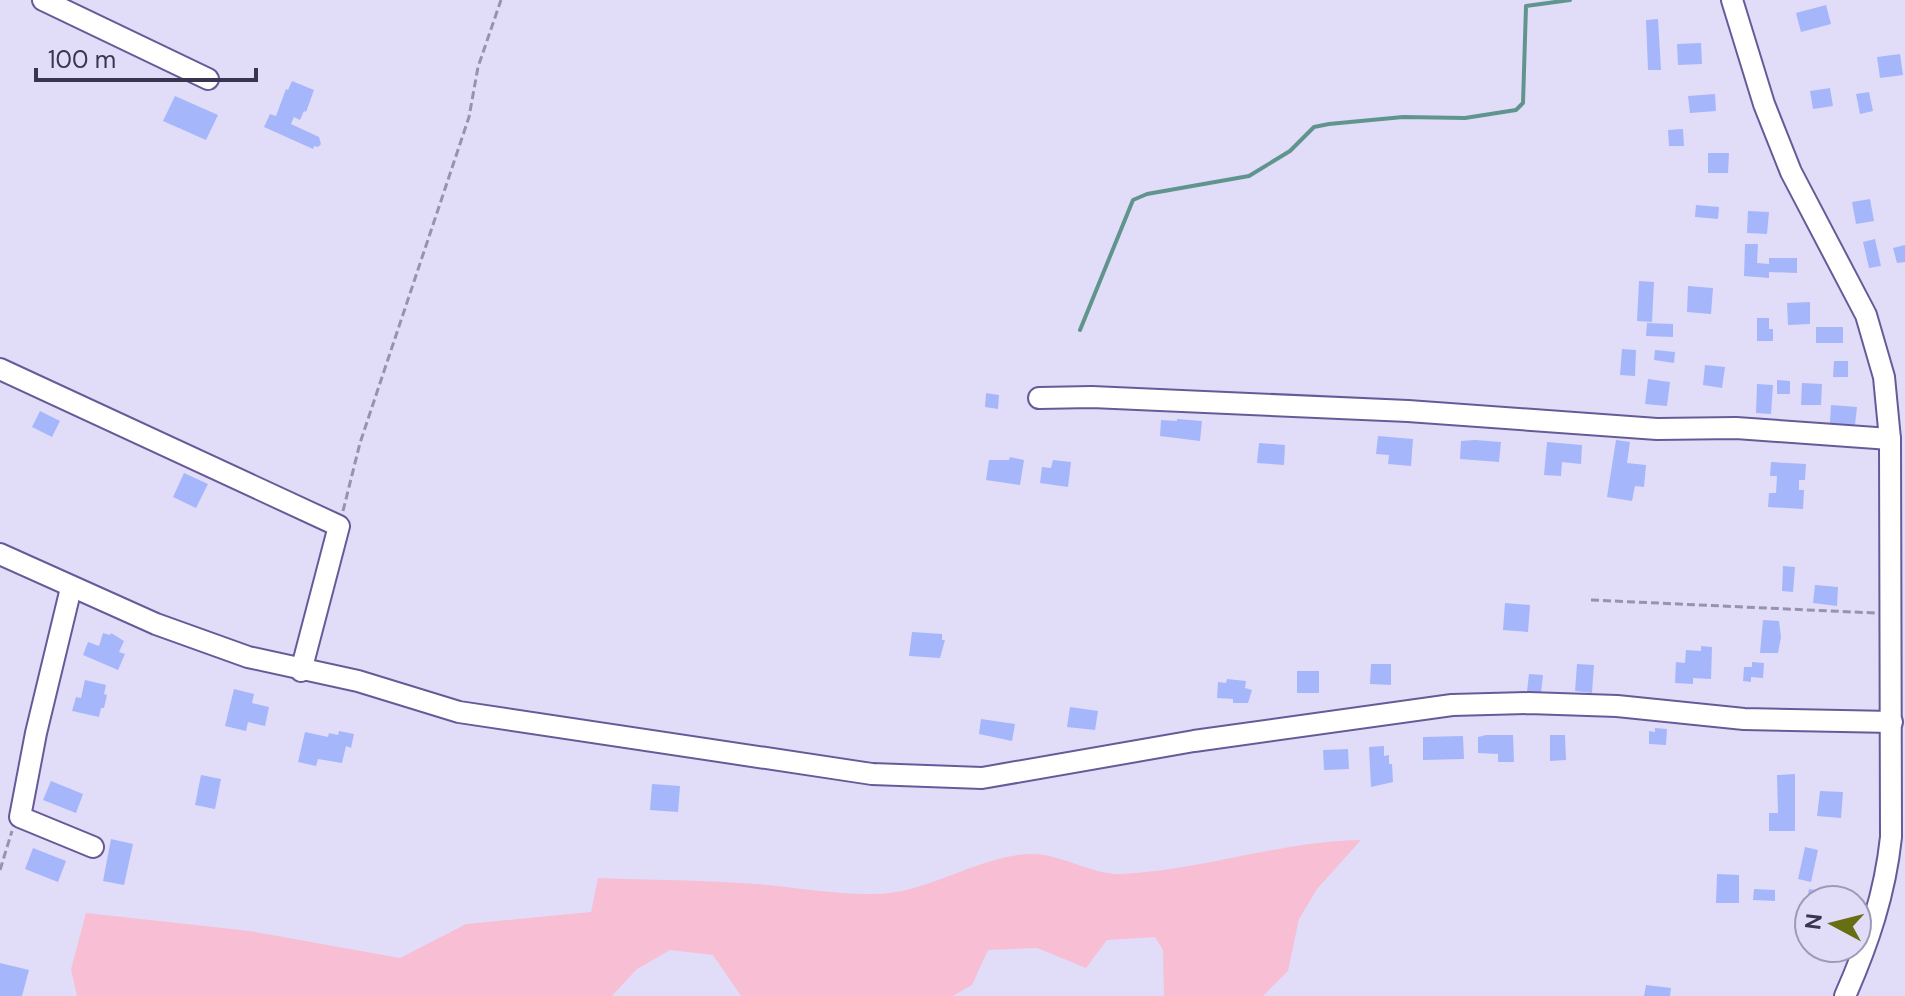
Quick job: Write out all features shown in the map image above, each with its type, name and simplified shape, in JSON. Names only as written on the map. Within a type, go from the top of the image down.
[{"type":"street","points":[[43,0],[208,79]]},
{"type":"street","points":[[1732,0],[1764,104],[1791,172],[1866,315],[1884,377],[1890,439],[1893,802],[1887,874],[1870,936],[1845,996]]},
{"type":"street","points":[[0,369],[339,526],[306,672]]},
{"type":"street","points":[[1039,398],[1092,397],[1263,407],[1408,411],[1657,429],[1736,428],[1890,439]]},
{"type":"street","points":[[0,554],[169,629],[248,657],[358,681],[459,712],[872,774],[982,778],[1194,741],[1452,705],[1529,703],[1603,706],[1744,719],[1892,722]]},
{"type":"street","points":[[71,588],[36,733],[20,817],[93,847]]},
{"type":"path","points":[[339,526],[360,443],[469,117],[478,67],[501,0]]},
{"type":"path","points":[[1591,600],[1732,609],[1891,614]]},
{"type":"path","points":[[0,870],[13,830]]},
{"type":"shaded area","points":[[1361,840],[1317,889],[1299,919],[1288,971],[1263,996],[1164,996],[1163,950],[1155,937],[1107,940],[1086,968],[1037,948],[988,950],[972,985],[953,996],[741,996],[713,955],[670,950],[637,969],[612,996],[77,996],[71,969],[86,913],[250,931],[400,958],[466,924],[591,912],[598,878],[771,885],[876,894],[915,888],[990,861],[1028,854],[1052,856],[1098,871],[1122,874],[1182,867],[1301,845]]},
{"type":"building","points":[[1826,5],[1831,24],[1801,32],[1796,13]]},
{"type":"building","points":[[1658,19],[1661,70],[1648,70],[1646,20]]},
{"type":"building","points":[[1701,43],[1702,64],[1678,65],[1677,44]]},
{"type":"building","points":[[1900,54],[1903,75],[1880,78],[1877,57]]},
{"type":"building","points":[[292,81],[314,90],[306,112],[300,120],[294,117],[291,124],[319,137],[321,144],[313,149],[264,127],[270,114],[276,116]]},
{"type":"building","points":[[1830,88],[1833,106],[1813,109],[1810,91]]},
{"type":"building","points":[[1869,92],[1873,111],[1860,114],[1856,94]]},
{"type":"building","points":[[1715,94],[1716,111],[1690,113],[1688,96]]},
{"type":"building","points":[[175,96],[218,115],[206,140],[163,121]]},
{"type":"building","points":[[1683,129],[1684,146],[1669,146],[1668,130]]},
{"type":"building","points":[[1708,153],[1729,153],[1728,173],[1708,173]]},
{"type":"building","points":[[1870,199],[1874,221],[1856,224],[1852,202]]},
{"type":"building","points":[[1696,205],[1719,207],[1718,219],[1695,217]]},
{"type":"building","points":[[1748,211],[1769,212],[1767,234],[1747,233]]},
{"type":"building","points":[[1875,239],[1881,266],[1869,268],[1863,242]]},
{"type":"building","points":[[1745,244],[1758,244],[1757,263],[1769,264],[1769,258],[1797,258],[1797,273],[1769,272],[1769,278],[1744,276]]},
{"type":"building","points":[[1905,245],[1905,262],[1897,263],[1893,248]]},
{"type":"building","points":[[1639,281],[1654,282],[1652,322],[1637,321]]},
{"type":"building","points":[[1688,286],[1713,288],[1711,314],[1687,312]]},
{"type":"building","points":[[1810,302],[1810,324],[1788,325],[1787,303]]},
{"type":"building","points":[[1757,318],[1769,318],[1773,341],[1757,341]]},
{"type":"building","points":[[1647,323],[1673,324],[1673,337],[1646,336]]},
{"type":"building","points":[[1816,327],[1843,327],[1843,343],[1816,343]]},
{"type":"building","points":[[1622,349],[1636,350],[1635,376],[1620,375]]},
{"type":"building","points":[[1655,350],[1675,352],[1674,363],[1654,360]]},
{"type":"building","points":[[1834,361],[1848,361],[1848,377],[1833,377]]},
{"type":"building","points":[[1705,365],[1725,367],[1722,388],[1703,385]]},
{"type":"building","points":[[1648,379],[1670,382],[1667,406],[1645,404]]},
{"type":"building","points":[[1777,380],[1790,381],[1790,394],[1777,394]]},
{"type":"building","points":[[1802,383],[1822,384],[1821,405],[1801,405]]},
{"type":"building","points":[[1757,384],[1773,385],[1771,414],[1756,413]]},
{"type":"building","points":[[986,393],[999,395],[998,409],[985,407]]},
{"type":"building","points":[[1831,405],[1857,407],[1855,425],[1830,423]]},
{"type":"building","points":[[40,411],[60,421],[52,437],[32,427]]},
{"type":"building","points":[[1161,420],[1202,421],[1200,441],[1160,436]]},
{"type":"building","points":[[1378,436],[1413,439],[1411,466],[1388,464],[1389,455],[1376,454]]},
{"type":"building","points":[[1616,440],[1630,442],[1627,463],[1646,465],[1644,487],[1635,486],[1632,501],[1607,497]]},
{"type":"building","points":[[1461,441],[1501,442],[1499,462],[1460,459]]},
{"type":"building","points":[[1547,442],[1582,445],[1581,464],[1562,462],[1561,476],[1544,475]]},
{"type":"building","points":[[1259,443],[1285,445],[1284,465],[1257,463]]},
{"type":"building","points":[[1010,457],[1024,460],[1020,485],[986,480],[989,460],[1009,460]]},
{"type":"building","points":[[1053,460],[1071,462],[1068,487],[1040,483],[1042,467],[1051,468]]},
{"type":"building","points":[[1771,462],[1806,464],[1805,480],[1799,480],[1799,490],[1804,490],[1803,509],[1768,507],[1769,493],[1776,493],[1777,476],[1770,476]]},
{"type":"building","points":[[184,473],[208,484],[196,508],[173,497]]},
{"type":"building","points":[[1783,566],[1795,567],[1793,592],[1782,591]]},
{"type":"building","points":[[1815,585],[1838,587],[1837,606],[1813,603]]},
{"type":"building","points":[[1505,603],[1530,605],[1528,632],[1503,630]]},
{"type":"building","points":[[1763,620],[1779,621],[1781,637],[1778,653],[1760,653]]},
{"type":"building","points":[[912,632],[942,634],[942,640],[945,640],[940,658],[909,656]]},
{"type":"building","points":[[103,633],[111,633],[124,641],[119,652],[125,654],[118,670],[83,655],[88,642],[99,646]]},
{"type":"building","points":[[1701,646],[1712,647],[1711,679],[1693,678],[1693,684],[1675,683],[1676,662],[1685,663],[1686,650],[1701,651]]},
{"type":"building","points":[[1752,662],[1764,663],[1763,678],[1751,677],[1751,682],[1743,681],[1744,667],[1752,667]]},
{"type":"building","points":[[1371,664],[1391,664],[1391,685],[1370,684]]},
{"type":"building","points":[[1577,664],[1594,665],[1592,693],[1575,691]]},
{"type":"building","points":[[1297,671],[1319,671],[1319,693],[1297,693]]},
{"type":"building","points":[[1529,674],[1543,675],[1541,693],[1527,691]]},
{"type":"building","points":[[1227,679],[1246,681],[1245,688],[1252,690],[1248,703],[1217,698],[1218,682],[1226,683]]},
{"type":"building","points":[[85,680],[106,685],[104,694],[107,695],[99,717],[72,711],[76,697],[81,698]]},
{"type":"building","points":[[234,689],[254,694],[252,703],[269,707],[265,726],[248,722],[246,731],[225,726]]},
{"type":"building","points":[[1070,707],[1098,711],[1095,730],[1067,727]]},
{"type":"building","points":[[981,719],[1015,724],[1012,741],[979,734]]},
{"type":"building","points":[[1655,728],[1667,729],[1666,745],[1649,744],[1649,731],[1655,732]]},
{"type":"building","points":[[339,731],[354,734],[351,748],[346,746],[342,763],[318,759],[316,766],[298,762],[305,732],[328,737],[329,733],[338,735]]},
{"type":"building","points":[[1513,735],[1514,762],[1498,762],[1498,754],[1478,753],[1478,737]]},
{"type":"building","points":[[1550,735],[1565,735],[1566,760],[1550,761]]},
{"type":"building","points":[[1463,736],[1464,759],[1423,760],[1423,737]]},
{"type":"building","points":[[1384,746],[1384,756],[1389,755],[1389,764],[1392,764],[1393,782],[1371,787],[1369,747]]},
{"type":"building","points":[[1348,749],[1349,769],[1324,770],[1323,750]]},
{"type":"building","points":[[1795,774],[1795,831],[1769,831],[1769,813],[1778,813],[1777,775]]},
{"type":"building","points":[[201,775],[221,779],[215,809],[195,805]]},
{"type":"building","points":[[51,781],[83,794],[76,813],[43,800]]},
{"type":"building","points":[[652,784],[680,786],[678,812],[650,810]]},
{"type":"building","points":[[1820,791],[1843,792],[1841,818],[1817,816]]},
{"type":"building","points":[[111,839],[133,844],[124,885],[103,881]]},
{"type":"building","points":[[1805,847],[1818,850],[1811,882],[1798,879]]},
{"type":"building","points":[[33,848],[66,861],[58,882],[25,869]]},
{"type":"building","points":[[1717,874],[1739,875],[1739,903],[1716,903]]},
{"type":"building","points":[[1754,889],[1775,890],[1775,901],[1753,900]]},
{"type":"building","points":[[0,963],[29,970],[22,996],[0,996]]},
{"type":"building","points":[[1646,985],[1671,988],[1670,996],[1644,996]]},
{"type":"waterway","points":[[1080,330],[1133,200],[1147,194],[1249,176],[1290,151],[1314,127],[1403,117],[1465,118],[1516,110],[1523,103],[1526,6],[1570,0]]}]
